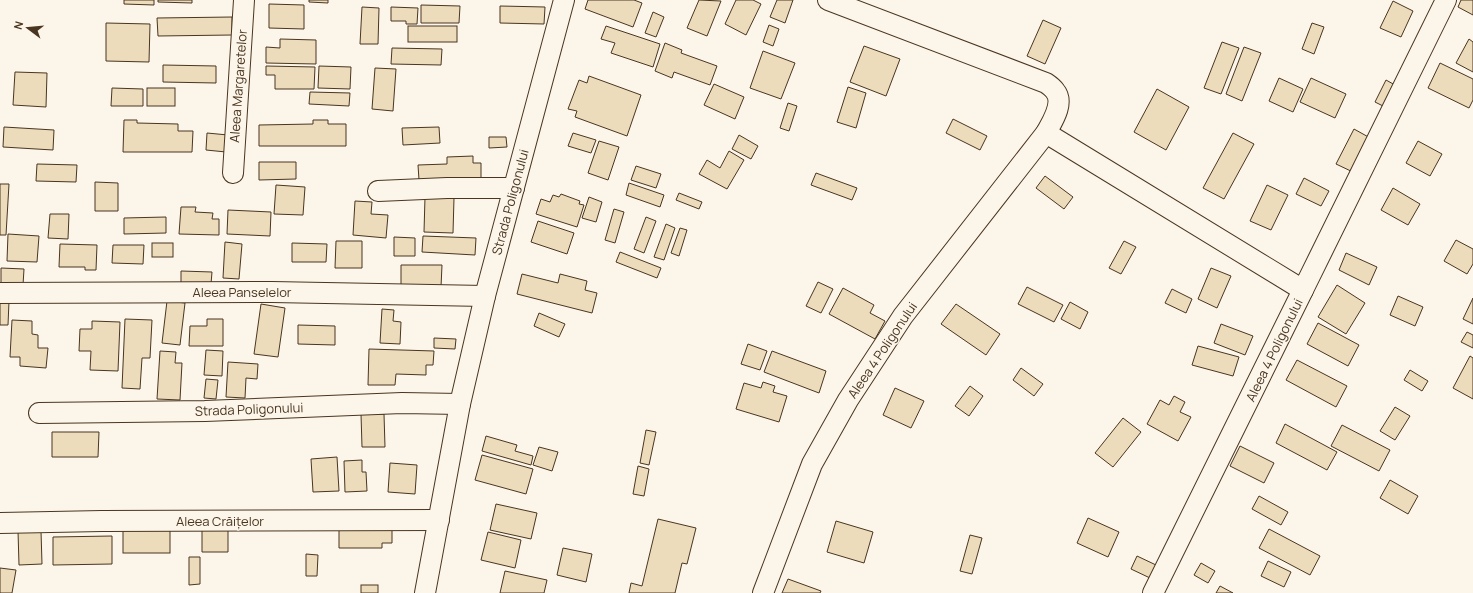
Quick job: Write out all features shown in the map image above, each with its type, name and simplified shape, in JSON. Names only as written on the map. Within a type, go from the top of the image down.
[{"type":"street","name":"Aleea Margaretelor","points":[[233,173],[244,0]]},
{"type":"street","name":"Strada Poligonului","points":[[425,593],[460,404],[485,296],[564,0]]},
{"type":"street","name":"Aleea 4 Poligonului","points":[[763,593],[812,464],[848,400],[903,316],[1046,132],[1056,116],[1059,101],[1056,92],[1046,82],[828,0]]},
{"type":"street","points":[[1303,290],[1446,0]]},
{"type":"street","name":"Aleea 4 Poligonului","points":[[1046,132],[1303,290],[1153,593]]},
{"type":"street","points":[[378,191],[447,188],[514,188]]},
{"type":"street","name":"Aleea Panselelor","points":[[0,293],[272,292],[485,296]]},
{"type":"street","name":"Strada Poligonului","points":[[39,413],[204,411],[402,403],[460,404]]},
{"type":"street","name":"Aleea Crăițelor","points":[[0,523],[102,521],[439,520]]},
{"type":"building","points":[[124,0],[154,0],[154,5],[124,4]]},
{"type":"building","points":[[158,0],[192,0],[192,3],[158,2]]},
{"type":"building","points":[[309,0],[328,0],[328,3],[309,2]]},
{"type":"building","points":[[588,0],[634,0],[642,3],[633,27],[585,9]]},
{"type":"building","points":[[699,0],[721,1],[707,36],[687,28]]},
{"type":"building","points":[[736,0],[753,0],[761,4],[746,35],[725,24]]},
{"type":"building","points":[[777,0],[793,0],[785,23],[770,17]]},
{"type":"building","points":[[1461,0],[1473,0],[1473,15],[1458,7]]},
{"type":"building","points":[[1393,1],[1413,11],[1401,37],[1380,28]]},
{"type":"building","points":[[269,4],[304,5],[304,29],[269,28]]},
{"type":"building","points":[[421,5],[460,6],[459,23],[421,23]]},
{"type":"building","points":[[500,6],[545,7],[544,24],[500,23]]},
{"type":"building","points":[[362,7],[379,8],[378,44],[360,44]]},
{"type":"building","points":[[391,7],[418,8],[417,24],[406,24],[406,21],[391,21]]},
{"type":"building","points":[[653,12],[664,17],[656,37],[645,33]]},
{"type":"building","points":[[232,17],[232,35],[158,36],[157,18]]},
{"type":"building","points":[[1043,20],[1061,28],[1045,64],[1027,56]]},
{"type":"building","points":[[106,23],[150,24],[149,62],[106,61]]},
{"type":"building","points":[[1312,23],[1324,27],[1314,54],[1302,49]]},
{"type":"building","points":[[769,25],[779,29],[773,46],[763,42]]},
{"type":"building","points":[[408,26],[457,26],[457,42],[408,42]]},
{"type":"building","points":[[606,26],[660,44],[653,67],[611,53],[615,43],[601,39]]},
{"type":"building","points":[[280,39],[316,40],[316,64],[266,63],[266,47],[280,48]]},
{"type":"building","points":[[1469,39],[1473,42],[1473,72],[1456,63]]},
{"type":"building","points":[[1222,42],[1239,48],[1221,94],[1204,88]]},
{"type":"building","points":[[665,43],[682,50],[681,53],[717,66],[710,85],[674,72],[672,78],[655,71]]},
{"type":"building","points":[[864,46],[900,59],[886,96],[850,82]]},
{"type":"building","points":[[1244,47],[1261,53],[1242,101],[1226,94]]},
{"type":"building","points":[[392,48],[442,49],[441,65],[391,64]]},
{"type":"building","points":[[763,51],[795,63],[781,99],[750,88]]},
{"type":"building","points":[[1440,63],[1473,79],[1473,100],[1469,108],[1428,88]]},
{"type":"building","points":[[163,65],[216,66],[216,83],[163,82]]},
{"type":"building","points":[[266,66],[315,67],[314,89],[275,89],[275,75],[266,75]]},
{"type":"building","points":[[319,66],[351,67],[350,89],[318,88]]},
{"type":"building","points":[[375,68],[396,69],[393,111],[372,109]]},
{"type":"building","points":[[15,72],[47,73],[46,107],[13,105]]},
{"type":"building","points":[[589,76],[641,95],[627,136],[575,117],[577,111],[568,109],[579,80],[587,83]]},
{"type":"building","points":[[1279,78],[1303,89],[1293,112],[1269,101]]},
{"type":"building","points":[[1311,78],[1346,94],[1335,118],[1300,102]]},
{"type":"building","points":[[1386,80],[1395,85],[1385,107],[1375,102]]},
{"type":"building","points":[[714,84],[744,97],[735,119],[704,105]]},
{"type":"building","points":[[848,87],[866,93],[856,128],[837,122]]},
{"type":"building","points":[[112,88],[143,89],[143,106],[111,106]]},
{"type":"building","points":[[147,88],[175,88],[175,106],[147,106]]},
{"type":"building","points":[[1157,89],[1189,107],[1166,150],[1134,132]]},
{"type":"building","points":[[310,92],[350,93],[349,106],[309,104]]},
{"type":"building","points":[[788,103],[797,106],[789,131],[780,128]]},
{"type":"building","points":[[953,119],[987,136],[980,150],[946,133]]},
{"type":"building","points":[[124,120],[137,120],[137,123],[178,124],[178,131],[193,131],[192,152],[123,152]]},
{"type":"building","points":[[313,120],[328,120],[328,124],[346,124],[346,146],[259,146],[259,125],[313,124]]},
{"type":"building","points":[[4,127],[54,130],[53,150],[3,147]]},
{"type":"building","points":[[439,127],[440,143],[403,145],[402,128]]},
{"type":"building","points":[[1354,129],[1372,139],[1355,173],[1336,164]]},
{"type":"building","points":[[207,133],[228,135],[226,152],[206,150]]},
{"type":"building","points":[[573,133],[596,140],[591,153],[568,146]]},
{"type":"building","points":[[1233,133],[1254,144],[1224,199],[1203,188]]},
{"type":"building","points":[[739,135],[758,146],[751,159],[732,149]]},
{"type":"building","points":[[489,137],[506,137],[507,147],[489,148]]},
{"type":"building","points":[[599,141],[619,147],[608,180],[588,173]]},
{"type":"building","points":[[1418,141],[1442,154],[1430,176],[1406,163]]},
{"type":"building","points":[[729,151],[744,160],[727,189],[699,174],[707,160],[720,168]]},
{"type":"building","points":[[473,156],[473,163],[481,163],[481,178],[419,180],[418,165],[447,164],[447,157]]},
{"type":"building","points":[[259,162],[296,162],[296,179],[259,180]]},
{"type":"building","points":[[37,164],[77,165],[76,182],[36,181]]},
{"type":"building","points":[[636,166],[661,174],[656,188],[631,180]]},
{"type":"building","points":[[816,173],[857,188],[852,200],[811,185]]},
{"type":"building","points":[[1045,176],[1073,197],[1064,209],[1036,188]]},
{"type":"building","points":[[1304,178],[1329,191],[1321,206],[1296,194]]},
{"type":"building","points":[[95,182],[118,183],[118,211],[95,211]]},
{"type":"building","points":[[629,183],[664,195],[660,207],[626,195]]},
{"type":"building","points":[[0,184],[9,184],[6,235],[0,235]]},
{"type":"building","points":[[276,185],[305,187],[303,215],[274,214]]},
{"type":"building","points":[[1267,185],[1288,195],[1271,230],[1250,221]]},
{"type":"building","points":[[1393,188],[1420,204],[1408,225],[1381,210]]},
{"type":"building","points":[[679,193],[702,202],[699,209],[676,200]]},
{"type":"building","points":[[561,194],[580,201],[579,204],[584,205],[577,227],[536,214],[541,199],[550,202],[553,195],[559,197]]},
{"type":"building","points":[[425,197],[454,198],[453,233],[424,232]]},
{"type":"building","points":[[589,197],[602,202],[596,222],[582,218]]},
{"type":"building","points":[[355,201],[372,202],[371,214],[388,215],[386,238],[353,235]]},
{"type":"building","points":[[181,207],[196,207],[195,212],[213,213],[212,219],[219,219],[219,235],[179,234]]},
{"type":"building","points":[[614,209],[624,212],[615,243],[605,240]]},
{"type":"building","points":[[228,210],[271,212],[270,236],[227,234]]},
{"type":"building","points":[[50,214],[69,214],[68,239],[48,238]]},
{"type":"building","points":[[166,217],[166,233],[124,234],[124,218]]},
{"type":"building","points":[[646,217],[656,221],[644,253],[634,249]]},
{"type":"building","points":[[538,221],[574,233],[567,254],[531,242]]},
{"type":"building","points":[[666,224],[675,228],[664,260],[654,257]]},
{"type":"building","points":[[680,228],[687,230],[679,256],[671,253]]},
{"type":"building","points":[[8,234],[39,236],[37,262],[7,261]]},
{"type":"building","points":[[423,236],[476,238],[475,255],[422,252]]},
{"type":"building","points":[[394,237],[415,238],[415,256],[394,256]]},
{"type":"building","points":[[1456,240],[1473,249],[1473,264],[1467,274],[1444,261]]},
{"type":"building","points":[[336,241],[362,241],[362,268],[335,268]]},
{"type":"building","points":[[1124,241],[1136,247],[1121,274],[1109,268]]},
{"type":"building","points":[[225,242],[242,244],[239,279],[223,278]]},
{"type":"building","points":[[152,243],[173,243],[173,257],[152,257]]},
{"type":"building","points":[[292,243],[327,244],[326,262],[292,262]]},
{"type":"building","points":[[60,244],[97,245],[96,270],[85,270],[85,267],[59,267]]},
{"type":"building","points":[[113,245],[144,245],[143,264],[112,263]]},
{"type":"building","points":[[620,252],[661,268],[657,278],[616,262]]},
{"type":"building","points":[[1346,253],[1377,267],[1369,285],[1339,270]]},
{"type":"building","points":[[401,265],[442,265],[441,287],[401,287]]},
{"type":"building","points":[[1,268],[24,269],[23,285],[1,285]]},
{"type":"building","points":[[1211,268],[1231,276],[1217,308],[1198,299]]},
{"type":"building","points":[[181,271],[212,272],[211,284],[181,283]]},
{"type":"building","points":[[522,274],[558,283],[560,274],[587,281],[585,290],[597,293],[592,313],[517,294]]},
{"type":"building","points":[[818,282],[833,289],[821,313],[806,306]]},
{"type":"building","points":[[1337,285],[1365,303],[1346,334],[1318,317]]},
{"type":"building","points":[[1027,287],[1063,305],[1054,322],[1018,304]]},
{"type":"building","points":[[843,288],[874,305],[870,313],[885,321],[875,339],[829,314]]},
{"type":"building","points":[[1172,289],[1192,299],[1186,313],[1165,303]]},
{"type":"building","points":[[1398,296],[1423,307],[1415,326],[1390,315]]},
{"type":"building","points":[[1473,298],[1473,324],[1463,319]]},
{"type":"building","points":[[0,300],[9,301],[8,325],[0,325]]},
{"type":"building","points":[[167,301],[185,303],[180,345],[162,343]]},
{"type":"building","points":[[1070,302],[1088,312],[1080,329],[1061,319]]},
{"type":"building","points":[[261,304],[285,308],[278,357],[254,354]]},
{"type":"building","points":[[956,304],[1000,334],[986,355],[941,324]]},
{"type":"building","points":[[382,309],[394,310],[393,321],[401,322],[400,344],[380,343]]},
{"type":"building","points":[[539,313],[565,324],[559,337],[534,326]]},
{"type":"building","points":[[125,319],[152,320],[150,358],[142,358],[140,389],[122,388]]},
{"type":"building","points":[[207,319],[223,319],[223,346],[189,346],[190,326],[207,326]]},
{"type":"building","points":[[12,320],[32,321],[32,334],[38,335],[38,348],[48,348],[46,368],[20,366],[20,357],[10,357]]},
{"type":"building","points":[[92,321],[120,322],[118,371],[90,370],[91,351],[79,351],[80,329],[92,329]]},
{"type":"building","points":[[1318,323],[1359,345],[1348,366],[1307,344]]},
{"type":"building","points":[[1221,324],[1253,336],[1245,355],[1214,343]]},
{"type":"building","points":[[298,325],[335,326],[335,345],[298,344]]},
{"type":"building","points":[[1467,332],[1473,335],[1473,348],[1461,342]]},
{"type":"building","points":[[434,338],[456,339],[455,349],[434,348]]},
{"type":"building","points":[[748,344],[767,351],[760,370],[741,364]]},
{"type":"building","points":[[1198,346],[1239,357],[1233,376],[1192,365]]},
{"type":"building","points":[[369,349],[434,351],[433,365],[426,365],[426,375],[396,374],[395,385],[368,385]]},
{"type":"building","points":[[206,350],[223,351],[222,376],[204,375]]},
{"type":"building","points":[[160,351],[176,352],[175,363],[182,363],[180,400],[157,399]]},
{"type":"building","points":[[772,351],[826,371],[819,393],[764,372]]},
{"type":"building","points":[[1470,356],[1473,358],[1473,399],[1453,388]]},
{"type":"building","points":[[1297,360],[1347,386],[1336,407],[1286,380]]},
{"type":"building","points":[[228,362],[258,364],[257,379],[246,378],[245,398],[226,397]]},
{"type":"building","points":[[1021,368],[1043,384],[1034,396],[1013,380]]},
{"type":"building","points":[[1410,370],[1428,381],[1422,391],[1404,380]]},
{"type":"building","points":[[206,379],[218,380],[216,399],[204,398]]},
{"type":"building","points":[[763,382],[775,386],[773,392],[787,396],[779,422],[736,409],[744,383],[761,388]]},
{"type":"building","points":[[970,386],[983,396],[969,416],[955,406]]},
{"type":"building","points":[[895,388],[924,401],[911,428],[883,415]]},
{"type":"building","points":[[1174,396],[1185,402],[1180,412],[1191,417],[1178,441],[1147,424],[1160,400],[1169,405]]},
{"type":"building","points":[[1395,407],[1410,416],[1395,440],[1380,431]]},
{"type":"building","points":[[361,414],[384,414],[385,447],[362,447]]},
{"type":"building","points":[[1123,418],[1141,432],[1113,467],[1095,453]]},
{"type":"building","points":[[1285,424],[1337,452],[1327,470],[1276,443]]},
{"type":"building","points":[[1342,425],[1390,450],[1379,471],[1331,446]]},
{"type":"building","points":[[646,430],[656,432],[649,465],[640,463]]},
{"type":"building","points":[[52,432],[99,432],[98,457],[52,457]]},
{"type":"building","points":[[486,436],[517,445],[515,451],[533,456],[531,465],[482,451]]},
{"type":"building","points":[[1240,446],[1274,463],[1264,483],[1230,466]]},
{"type":"building","points":[[539,447],[558,452],[552,471],[533,465]]},
{"type":"building","points":[[482,455],[533,469],[526,494],[475,480]]},
{"type":"building","points":[[337,457],[339,491],[313,492],[311,459]]},
{"type":"building","points":[[362,460],[362,472],[366,472],[367,491],[345,492],[344,461]]},
{"type":"building","points":[[390,463],[417,465],[415,494],[388,492]]},
{"type":"building","points":[[638,466],[649,469],[644,496],[633,494]]},
{"type":"building","points":[[1390,480],[1418,496],[1408,514],[1380,498]]},
{"type":"building","points":[[1259,496],[1288,512],[1281,525],[1252,509]]},
{"type":"building","points":[[496,504],[537,513],[531,539],[490,530]]},
{"type":"building","points":[[1088,518],[1119,532],[1108,557],[1077,543]]},
{"type":"building","points":[[658,519],[696,528],[687,564],[682,563],[675,593],[629,593],[631,583],[642,586]]},
{"type":"building","points":[[836,521],[873,532],[864,563],[827,552]]},
{"type":"building","points":[[123,524],[170,524],[170,553],[123,553]]},
{"type":"building","points":[[228,529],[228,552],[202,552],[202,530]]},
{"type":"building","points":[[339,529],[392,529],[392,543],[382,543],[382,548],[339,548]]},
{"type":"building","points":[[1269,529],[1320,556],[1310,575],[1259,548]]},
{"type":"building","points":[[18,531],[41,531],[42,564],[19,565]]},
{"type":"building","points":[[488,532],[521,540],[515,568],[481,560]]},
{"type":"building","points":[[970,535],[982,538],[972,574],[960,571]]},
{"type":"building","points":[[112,536],[112,564],[53,565],[53,537]]},
{"type":"building","points":[[563,548],[592,554],[586,582],[557,575]]},
{"type":"building","points":[[306,554],[318,555],[317,576],[306,576]]},
{"type":"building","points":[[1137,556],[1156,565],[1150,578],[1131,569]]},
{"type":"building","points":[[189,557],[200,557],[200,584],[189,585]]},
{"type":"building","points":[[1268,561],[1291,572],[1284,587],[1261,576]]},
{"type":"building","points":[[1201,563],[1215,571],[1208,583],[1194,575]]},
{"type":"building","points":[[0,568],[16,570],[12,593],[0,593]]},
{"type":"building","points":[[505,571],[547,580],[544,593],[500,593]]},
{"type":"building","points":[[788,579],[821,591],[820,593],[782,593]]},
{"type":"building","points":[[361,585],[378,585],[378,593],[361,593]]},
{"type":"building","points":[[1220,586],[1233,593],[1216,593]]}]
